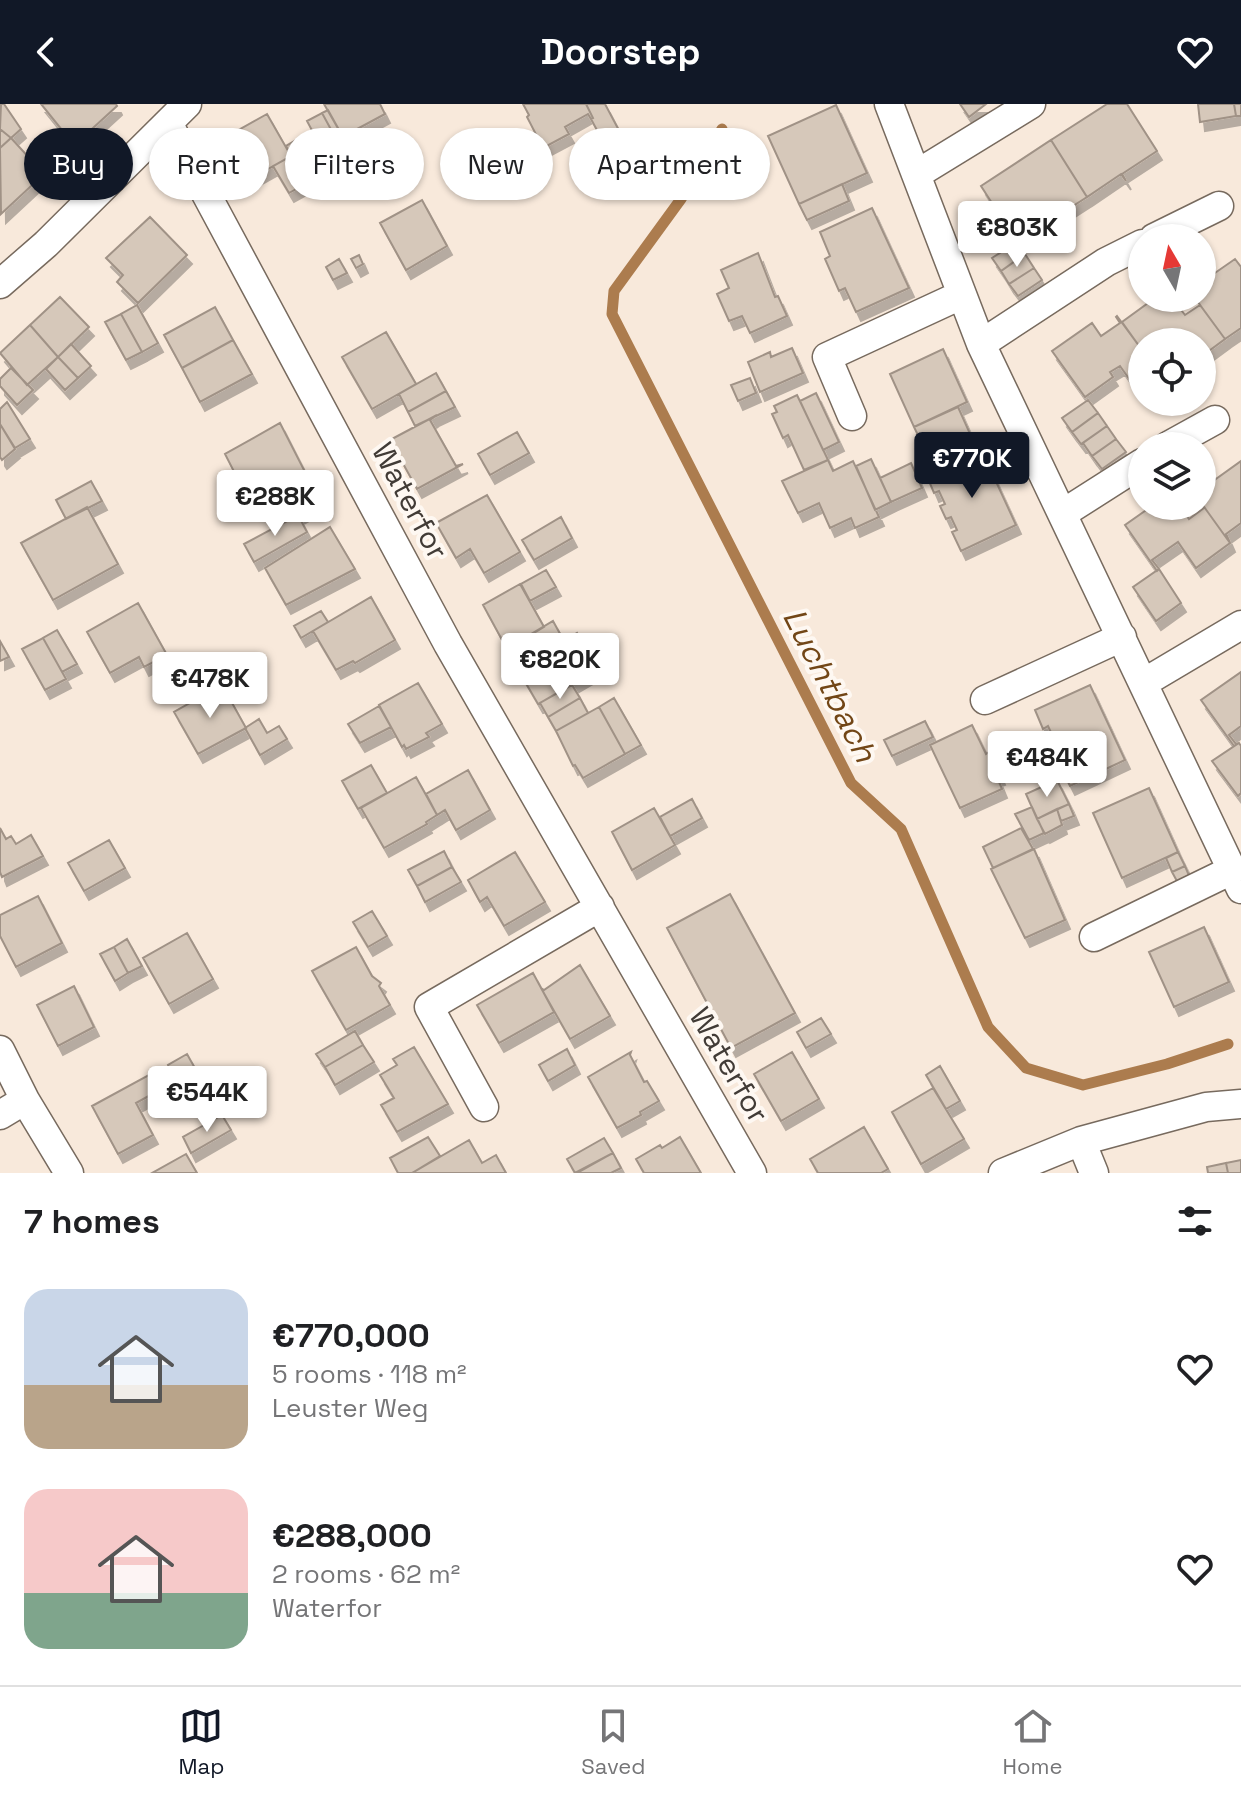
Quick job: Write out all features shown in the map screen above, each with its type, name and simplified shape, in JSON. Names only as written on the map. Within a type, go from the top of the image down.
[{"type":"street","points":[[889,104],[981,344],[1145,682],[1236,880],[1094,937]]},
{"type":"street","points":[[917,174],[1031,104]]},
{"type":"street","points":[[0,284],[46,244],[178,114]]},
{"type":"street","name":"Waterfor","points":[[178,114],[448,644],[752,1173]]},
{"type":"street","points":[[1182,224],[1219,206]]},
{"type":"street","points":[[981,344],[1106,262],[1128,251]]},
{"type":"street","points":[[852,416],[827,357],[961,295]]},
{"type":"street","points":[[1193,432],[1215,420]]},
{"type":"street","points":[[1062,514],[1128,472]]},
{"type":"street","points":[[1145,682],[1241,625]]},
{"type":"street","points":[[985,700],[1122,637]]},
{"type":"street","points":[[484,1107],[429,1007],[600,907]]},
{"type":"street","points":[[0,1050],[25,1100],[69,1173]]},
{"type":"street","points":[[0,1115],[25,1100]]},
{"type":"street","points":[[1003,1173],[1081,1141],[1206,1107],[1241,1104]]},
{"type":"street","points":[[1081,1141],[1094,1173]]},
{"type":"building","points":[[1,104],[21,129],[11,138],[0,129]]},
{"type":"building","points":[[41,104],[117,106],[93,128],[60,128]]},
{"type":"building","points":[[324,104],[380,104],[385,114],[359,128],[338,128]]},
{"type":"building","points":[[523,104],[586,104],[593,118],[588,114],[565,127],[569,134],[553,143],[553,128],[533,128],[527,117],[529,115]]},
{"type":"building","points":[[586,104],[605,104],[618,128],[596,128]]},
{"type":"building","points":[[960,104],[986,104],[969,117]]},
{"type":"building","points":[[1107,104],[1127,104],[1157,151],[1122,174],[1126,181],[1121,174],[1087,197],[1051,140]]},
{"type":"building","points":[[1198,104],[1234,104],[1236,116],[1200,122]]},
{"type":"building","points":[[1234,104],[1241,104],[1241,116],[1236,116]]},
{"type":"building","points":[[836,105],[867,173],[799,204],[770,135]]},
{"type":"building","points":[[328,110],[338,128],[330,128],[322,113]]},
{"type":"building","points":[[322,113],[330,128],[311,128],[307,121]]},
{"type":"building","points":[[267,114],[285,146],[285,159],[269,168],[269,128],[242,128]]},
{"type":"building","points":[[0,129],[11,138],[0,148]]},
{"type":"building","points":[[11,138],[24,152],[24,193],[1,214],[0,148]]},
{"type":"building","points":[[1051,140],[1087,197],[1053,219],[1056,226],[1052,220],[1017,242],[981,186]]},
{"type":"building","points":[[285,159],[285,186],[273,166]]},
{"type":"building","points":[[842,184],[849,201],[807,220],[799,204]]},
{"type":"building","points":[[422,200],[447,246],[406,270],[380,223]]},
{"type":"building","points":[[872,208],[909,288],[856,312],[845,288],[839,291],[825,259],[830,256],[820,232]]},
{"type":"building","points":[[150,217],[187,255],[138,303],[117,282],[123,275],[106,258]]},
{"type":"building","points":[[1017,242],[1025,254],[1001,271],[992,258]]},
{"type":"building","points":[[758,253],[775,297],[778,296],[787,316],[750,333],[742,316],[729,321],[717,294],[729,288],[721,270]]},
{"type":"building","points":[[1025,254],[1034,268],[1009,284],[1001,271]]},
{"type":"building","points":[[359,255],[363,264],[356,268],[351,259]]},
{"type":"building","points":[[339,259],[347,273],[333,280],[326,267]]},
{"type":"building","points":[[1235,259],[1241,267],[1241,328],[1225,339],[1205,312],[1216,312],[1216,272]]},
{"type":"building","points":[[1034,268],[1042,280],[1018,296],[1009,284]]},
{"type":"building","points":[[60,297],[89,327],[58,357],[30,325]]},
{"type":"building","points":[[137,305],[158,343],[142,352],[121,314]]},
{"type":"building","points":[[215,307],[233,340],[182,368],[164,335]]},
{"type":"building","points":[[1136,312],[1183,312],[1185,315],[1205,312],[1225,339],[1216,346],[1216,328],[1128,330],[1122,322]]},
{"type":"building","points":[[121,314],[142,352],[126,360],[105,322]]},
{"type":"building","points":[[1116,317],[1128,331],[1128,377],[1120,366],[1110,372],[1113,377],[1085,397],[1052,351],[1092,323],[1101,336],[1120,323]]},
{"type":"building","points":[[30,325],[58,357],[27,385],[0,353]]},
{"type":"building","points":[[386,332],[416,384],[372,409],[342,357]]},
{"type":"building","points":[[233,340],[252,374],[200,402],[182,368]]},
{"type":"building","points":[[71,344],[91,366],[78,378],[58,357]]},
{"type":"building","points":[[792,348],[803,373],[760,392],[748,362],[770,352],[771,357]]},
{"type":"building","points":[[943,349],[967,402],[914,427],[890,374]]},
{"type":"building","points":[[58,357],[78,378],[65,390],[46,369]]},
{"type":"building","points":[[11,368],[33,390],[17,405],[0,386],[0,379]]},
{"type":"building","points":[[436,373],[446,391],[408,412],[399,394]]},
{"type":"building","points":[[750,378],[756,393],[738,401],[731,385]]},
{"type":"building","points":[[446,391],[455,407],[415,426],[408,412]]},
{"type":"building","points":[[816,393],[839,442],[823,450],[800,401]]},
{"type":"building","points":[[797,395],[828,460],[804,470],[788,435],[783,438],[772,414],[777,412],[774,406]]},
{"type":"building","points":[[1088,400],[1098,413],[1072,432],[1062,418]]},
{"type":"building","points":[[7,402],[30,439],[15,448],[0,424],[0,409]]},
{"type":"building","points":[[958,407],[971,436],[928,456],[914,427]]},
{"type":"building","points":[[1098,413],[1107,426],[1081,444],[1072,432]]},
{"type":"building","points":[[437,415],[430,420],[456,466],[463,464],[417,489],[390,440]]},
{"type":"building","points":[[280,423],[304,470],[249,501],[225,454]]},
{"type":"building","points":[[0,424],[15,449],[2,460],[0,457]]},
{"type":"building","points":[[1107,426],[1116,439],[1092,456],[1083,443]]},
{"type":"building","points":[[517,432],[529,453],[490,475],[478,454]]},
{"type":"building","points":[[1116,439],[1126,452],[1102,469],[1092,456]]},
{"type":"building","points":[[981,449],[1016,525],[961,551],[952,532],[957,530],[951,517],[946,519],[940,506],[945,504],[939,491],[934,493],[926,474]]},
{"type":"building","points":[[871,459],[891,502],[875,510],[856,466]]},
{"type":"building","points":[[828,460],[833,471],[853,461],[879,517],[855,528],[851,518],[830,528],[819,503],[798,513],[782,481]]},
{"type":"building","points":[[1241,461],[1241,523],[1226,534],[1230,543],[1213,520],[1216,520],[1216,479]]},
{"type":"building","points":[[911,463],[922,488],[891,502],[880,478]]},
{"type":"building","points":[[304,470],[321,502],[297,516],[280,484]]},
{"type":"building","points":[[91,481],[102,501],[66,519],[56,500]]},
{"type":"building","points":[[285,492],[297,516],[272,529],[259,507]]},
{"type":"building","points":[[487,495],[520,552],[484,573],[470,549],[456,558],[436,523]]},
{"type":"building","points":[[87,507],[118,564],[53,600],[21,543]]},
{"type":"building","points":[[298,515],[307,532],[254,562],[244,544]]},
{"type":"building","points":[[561,517],[572,538],[534,560],[522,540]]},
{"type":"building","points":[[1132,520],[1213,520],[1230,543],[1196,568],[1178,542],[1152,560],[1159,569],[1157,571],[1125,525]]},
{"type":"building","points":[[330,527],[355,569],[286,605],[265,568]]},
{"type":"building","points":[[1159,569],[1181,603],[1156,621],[1133,587]]},
{"type":"building","points":[[546,570],[556,587],[530,601],[521,584]]},
{"type":"building","points":[[520,584],[544,627],[507,649],[483,605]]},
{"type":"building","points":[[371,597],[395,640],[336,670],[313,631]]},
{"type":"building","points":[[138,603],[167,655],[144,667],[139,657],[110,673],[87,632]]},
{"type":"building","points":[[321,611],[328,622],[301,638],[294,626]]},
{"type":"building","points":[[553,621],[564,641],[577,633],[602,667],[538,704],[506,649]]},
{"type":"building","points":[[57,630],[77,664],[62,672],[43,638]]},
{"type":"building","points":[[43,638],[66,679],[45,690],[22,649]]},
{"type":"building","points":[[0,641],[9,657],[0,661]]},
{"type":"building","points":[[1241,672],[1241,726],[1229,735],[1236,744],[1239,743],[1234,746],[1201,700]]},
{"type":"building","points":[[418,683],[442,724],[426,733],[429,737],[406,749],[379,705]]},
{"type":"building","points":[[222,685],[246,728],[198,754],[174,712]]},
{"type":"building","points":[[572,685],[580,698],[548,717],[540,703]]},
{"type":"building","points":[[1090,685],[1125,760],[1070,786],[1061,768],[1066,766],[1060,753],[1055,755],[1049,741],[1054,739],[1048,726],[1043,729],[1035,710]]},
{"type":"building","points":[[580,698],[588,713],[556,731],[548,717]]},
{"type":"building","points":[[614,698],[641,745],[625,754],[599,707]]},
{"type":"building","points":[[379,706],[391,727],[360,743],[348,724]]},
{"type":"building","points":[[599,707],[625,754],[583,778],[573,766],[556,731]]},
{"type":"building","points":[[259,719],[267,733],[279,726],[287,739],[260,755],[245,728]]},
{"type":"building","points":[[925,721],[933,737],[892,756],[884,740]]},
{"type":"building","points":[[972,725],[986,754],[989,752],[1000,776],[997,777],[1002,789],[960,808],[930,745]]},
{"type":"building","points":[[1239,743],[1241,793],[1238,796],[1212,761]]},
{"type":"building","points":[[371,765],[387,793],[358,809],[342,781]]},
{"type":"building","points":[[468,770],[490,810],[456,830],[445,810],[437,815],[426,794]]},
{"type":"building","points":[[416,777],[437,815],[384,848],[361,808]]},
{"type":"building","points":[[1057,780],[1069,804],[1037,819],[1026,794]]},
{"type":"building","points":[[1149,788],[1178,852],[1122,878],[1093,813]]},
{"type":"building","points":[[692,799],[702,818],[670,836],[660,817]]},
{"type":"building","points":[[1069,804],[1074,816],[1061,821],[1057,809]]},
{"type":"building","points":[[1032,807],[1044,833],[1029,840],[1015,814]]},
{"type":"building","points":[[654,808],[675,845],[632,870],[612,832]]},
{"type":"building","points":[[1057,809],[1062,825],[1045,834],[1037,819]]},
{"type":"building","points":[[0,828],[6,839],[11,836],[16,844],[31,835],[43,856],[2,877]]},
{"type":"building","points":[[1021,828],[1033,849],[993,868],[983,847]]},
{"type":"building","points":[[109,840],[125,868],[84,891],[68,863]]},
{"type":"building","points":[[1034,849],[1065,920],[1025,938],[991,869]]},
{"type":"building","points":[[444,851],[452,867],[417,886],[408,870]]},
{"type":"building","points":[[515,852],[545,902],[504,926],[487,897],[480,902],[468,880]]},
{"type":"building","points":[[1178,852],[1185,866],[1172,872],[1166,858]]},
{"type":"building","points":[[1185,866],[1190,878],[1178,883],[1172,872]]},
{"type":"building","points":[[452,867],[461,882],[425,902],[417,886]]},
{"type":"building","points":[[730,894],[795,1013],[731,1048],[667,928]]},
{"type":"building","points":[[38,896],[62,943],[16,967],[0,936],[0,915]]},
{"type":"building","points":[[372,911],[387,936],[368,947],[353,922]]},
{"type":"building","points":[[1204,927],[1229,982],[1174,1007],[1149,952]]},
{"type":"building","points":[[187,933],[213,979],[169,1004],[143,958]]},
{"type":"building","points":[[127,939],[142,966],[128,973],[114,947]]},
{"type":"building","points":[[114,947],[128,973],[115,981],[100,954]]},
{"type":"building","points":[[356,947],[372,976],[381,983],[379,986],[390,1005],[346,1030],[312,971]]},
{"type":"building","points":[[580,965],[610,1016],[570,1039],[541,988],[544,990]]},
{"type":"building","points":[[533,973],[554,1012],[499,1043],[477,1005]]},
{"type":"building","points":[[74,986],[94,1027],[58,1046],[37,1005]]},
{"type":"building","points":[[821,1018],[831,1034],[806,1048],[797,1032]]},
{"type":"building","points":[[355,1031],[363,1045],[325,1067],[316,1054]]},
{"type":"building","points":[[363,1045],[374,1062],[335,1085],[325,1067]]},
{"type":"building","points":[[414,1047],[448,1104],[397,1132],[381,1105],[394,1098],[380,1075],[397,1065],[393,1059]]},
{"type":"building","points":[[567,1049],[575,1065],[548,1081],[539,1065]]},
{"type":"building","points":[[631,1052],[644,1082],[647,1081],[659,1101],[617,1128],[588,1077]]},
{"type":"building","points":[[792,1052],[819,1099],[781,1121],[754,1074]]},
{"type":"building","points":[[187,1054],[196,1070],[176,1081],[168,1065]]},
{"type":"building","points":[[940,1066],[960,1101],[946,1109],[926,1075]]},
{"type":"building","points":[[158,1070],[167,1086],[136,1103],[153,1135],[118,1154],[92,1106]]},
{"type":"building","points":[[933,1088],[964,1139],[921,1164],[892,1112]]},
{"type":"building","points":[[222,1115],[231,1130],[191,1153],[183,1137]]},
{"type":"building","points":[[864,1127],[888,1169],[881,1173],[818,1173],[810,1159]]},
{"type":"building","points":[[428,1137],[440,1156],[412,1173],[398,1173],[390,1158]]},
{"type":"building","points":[[680,1137],[701,1173],[644,1173],[636,1159]]},
{"type":"building","points":[[604,1138],[613,1153],[575,1173],[567,1159]]},
{"type":"building","points":[[469,1140],[482,1163],[496,1155],[506,1173],[412,1173]]},
{"type":"building","points":[[613,1153],[621,1168],[611,1173],[577,1173]]},
{"type":"building","points":[[186,1154],[197,1173],[152,1173]]},
{"type":"building","points":[[1241,1160],[1241,1173],[1228,1173],[1226,1163]]},
{"type":"building","points":[[1226,1163],[1228,1173],[1208,1173],[1207,1167]]},
{"type":"waterway","name":"Luchtbach","points":[[680,200],[614,291],[612,314],[851,783],[901,829],[988,1027],[1026,1068],[1083,1085],[1167,1064],[1228,1044]]}]
